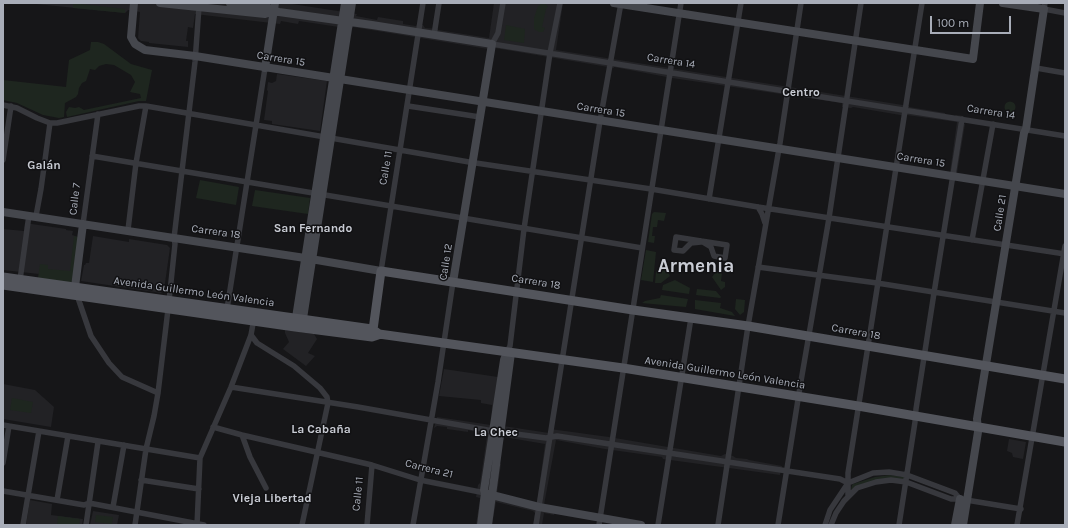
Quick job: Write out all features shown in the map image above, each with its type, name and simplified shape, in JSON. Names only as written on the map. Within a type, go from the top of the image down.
[{"type":"main road","name":"Carrera 18","points":[[382,271],[633,310],[748,326],[1065,379]]},
{"type":"main road","name":"Calle 11","points":[[374,333],[382,271]]},
{"type":"main road","name":"Avenida Guillermo León Valencia","points":[[3,277],[76,291],[623,368],[739,388],[858,406],[1065,442]]},
{"type":"main road","name":"Avenida Guillermo León Valencia","points":[[3,285],[76,291]]},
{"type":"main road","name":"Avenida Guillermo León Valencia","points":[[169,304],[227,309],[254,317]]},
{"type":"street","name":"Carrera 15","points":[[134,3],[130,32],[132,41],[145,50],[196,56],[1065,194]]},
{"type":"street","name":"Carrera 14","points":[[160,3],[265,14],[274,7]]},
{"type":"street","name":"Carrera 14","points":[[230,3],[274,7],[418,33],[729,81],[1065,136]]},
{"type":"street","points":[[345,3],[346,21]]},
{"type":"street","points":[[299,323],[336,78],[346,21],[352,3]]},
{"type":"street","name":"Calle 11","points":[[382,271],[423,3]]},
{"type":"street","points":[[434,35],[439,3]]},
{"type":"street","name":"Calle 12","points":[[413,525],[492,44],[498,33],[503,3]]},
{"type":"street","points":[[488,525],[488,494],[484,490],[497,432],[510,346],[524,229],[550,53],[560,3]]},
{"type":"street","points":[[536,525],[592,180],[600,121],[611,63],[618,3],[973,59],[980,3]]},
{"type":"street","points":[[600,521],[642,248],[650,201],[655,190],[661,131],[682,3]]},
{"type":"street","points":[[709,199],[741,3]]},
{"type":"street","points":[[718,525],[748,326],[779,149],[801,3]]},
{"type":"street","points":[[778,525],[808,336],[829,218],[861,3]]},
{"type":"street","points":[[848,495],[848,473],[858,406],[922,3]]},
{"type":"street","points":[[1003,3],[1044,6],[1065,13]]},
{"type":"street","name":"Calle 21","points":[[964,500],[978,427],[996,302],[1036,68],[1044,6]]},
{"type":"street","points":[[135,525],[146,449],[158,393],[169,304],[181,172],[196,56],[199,7]]},
{"type":"street","points":[[227,309],[274,7]]},
{"type":"street","points":[[1036,68],[1065,73]]},
{"type":"street","points":[[3,105],[11,106],[50,123],[57,123],[139,106],[146,106],[473,163],[592,180],[1064,254]]},
{"type":"street","points":[[3,160],[11,106]]},
{"type":"street","points":[[128,230],[136,163],[146,106]]},
{"type":"street","points":[[408,106],[480,117]]},
{"type":"street","name":"Calle 7","points":[[76,291],[83,224],[98,114]]},
{"type":"street","points":[[899,525],[962,119]]},
{"type":"street","points":[[20,280],[27,227],[41,189],[50,123]]},
{"type":"street","points":[[972,240],[993,124]]},
{"type":"street","points":[[92,156],[642,248]]},
{"type":"street","points":[[758,207],[764,218],[765,225]]},
{"type":"street","name":"Carrera 18","points":[[3,212],[309,258],[382,271]]},
{"type":"street","points":[[701,241],[676,237],[674,250],[684,251],[686,246],[691,243],[701,241],[709,245],[714,256],[725,258],[727,245],[701,241]]},
{"type":"street","points":[[1017,525],[1021,509],[1042,375],[1065,246]]},
{"type":"street","points":[[758,267],[1065,312]]},
{"type":"street","points":[[76,291],[91,336],[109,363],[122,377],[158,393]]},
{"type":"street","points":[[197,524],[200,489],[200,458],[231,387],[251,335],[254,317]]},
{"type":"street","points":[[658,525],[691,318]]},
{"type":"street","points":[[251,335],[257,343],[294,366],[320,388],[327,397],[328,403],[302,525]]},
{"type":"street","points":[[231,387],[497,432],[546,438],[558,436],[786,472],[840,479],[848,483]]},
{"type":"street","points":[[3,464],[6,426],[200,458]]},
{"type":"street","name":"Carrera 21","points":[[213,427],[372,465],[420,480],[488,494],[600,521],[641,525]]},
{"type":"street","points":[[23,525],[39,431]]},
{"type":"street","points":[[242,435],[250,457],[266,488]]},
{"type":"street","points":[[57,500],[68,436]]},
{"type":"street","points":[[86,525],[98,442]]},
{"type":"street","points":[[113,507],[124,445]]},
{"type":"street","name":"Calle 11","points":[[367,525],[372,465]]},
{"type":"street","points":[[825,525],[830,510],[848,483],[854,479],[874,474],[889,472],[907,475],[955,493],[964,500]]},
{"type":"street","points":[[142,480],[200,489]]},
{"type":"street","points":[[831,525],[836,513],[848,495],[857,488],[876,482],[891,480],[906,482],[952,499],[1021,509]]},
{"type":"street","points":[[3,492],[84,505],[89,503],[204,525]]},
{"type":"street","points":[[481,525],[488,494]]},
{"type":"street","points":[[955,525],[964,500]]},
{"type":"street","points":[[963,525],[964,500]]},
{"type":"shaded area","points":[[26,3],[286,3],[357,14],[356,16],[377,20],[378,17],[403,21],[403,24],[416,26],[423,25],[425,28],[489,38],[494,3],[563,3],[556,50],[909,106],[945,113],[946,116],[963,116],[962,123],[965,124],[957,173],[950,172],[957,122],[906,116],[853,107],[842,107],[842,103],[672,78],[495,48],[494,50],[353,27],[352,29],[299,21],[298,24],[281,21],[280,24],[195,14],[193,28],[188,27],[186,41],[188,41],[188,47],[149,43],[141,41],[138,38],[140,12],[128,10],[125,13]]},
{"type":"shaded area","points":[[73,3],[125,9],[125,13],[73,8]]},
{"type":"shaded area","points":[[545,3],[548,7],[546,9],[542,27],[545,28],[543,32],[539,32],[534,29],[534,18],[538,6]]},
{"type":"shaded area","points":[[506,25],[525,29],[524,43],[504,40]]},
{"type":"shaded area","points":[[91,42],[104,44],[131,64],[152,70],[146,101],[139,101],[67,117],[66,112],[69,107],[79,107],[84,110],[141,98],[140,94],[130,92],[135,82],[131,75],[114,65],[106,64],[99,66],[95,70],[90,69],[86,81],[82,83],[76,97],[65,103],[64,117],[59,118],[43,115],[17,103],[3,100],[3,80],[66,87],[69,60],[90,50]]},
{"type":"shaded area","points":[[277,74],[327,81],[320,131],[272,124],[272,121],[264,120],[268,82],[272,83],[276,81]]},
{"type":"shaded area","points":[[1010,101],[1014,103],[1016,107],[1014,111],[1010,113],[1006,111],[1004,107],[1006,103]]},
{"type":"shaded area","points":[[200,180],[239,187],[236,205],[196,198]]},
{"type":"shaded area","points":[[255,190],[310,198],[308,214],[252,206]]},
{"type":"shaded area","points":[[654,212],[666,213],[664,221],[658,220],[657,227],[653,227],[652,236],[655,236],[654,243],[648,242],[652,214]]},
{"type":"shaded area","points":[[25,223],[66,229],[73,231],[72,235],[78,237],[73,281],[38,278],[39,274],[3,270],[3,229],[24,231]]},
{"type":"shaded area","points":[[74,236],[78,237],[73,281],[70,283],[38,278],[40,264],[48,265],[48,269],[70,271]]},
{"type":"shaded area","points":[[93,236],[129,242],[129,239],[167,245],[170,248],[164,290],[161,293],[81,281],[84,265],[89,263]]},
{"type":"shaded area","points":[[646,250],[656,252],[653,282],[641,280]]},
{"type":"shaded area","points":[[666,268],[670,276],[661,283],[655,283],[656,272]]},
{"type":"shaded area","points":[[716,272],[722,273],[721,281],[725,282],[725,287],[721,290],[712,277]]},
{"type":"shaded area","points":[[675,280],[690,288],[689,294],[662,290],[663,285]]},
{"type":"shaded area","points":[[697,289],[716,291],[721,297],[696,295]]},
{"type":"shaded area","points":[[661,295],[688,299],[686,307],[642,303],[660,298]]},
{"type":"shaded area","points":[[736,299],[745,300],[744,312],[740,315],[735,309]]},
{"type":"shaded area","points":[[695,300],[721,303],[720,308],[732,312],[735,316],[695,309]]},
{"type":"shaded area","points":[[285,330],[314,334],[317,339],[308,353],[315,356],[306,366],[283,349],[289,342]]},
{"type":"shaded area","points":[[444,369],[498,377],[503,426],[549,433],[550,429],[609,437],[721,456],[725,454],[736,458],[782,466],[780,475],[663,459],[662,457],[556,440],[544,505],[556,507],[554,515],[544,513],[542,525],[533,525],[535,513],[533,511],[496,502],[492,525],[476,525],[480,498],[476,497],[478,485],[480,483],[487,436],[476,434],[476,432],[468,430],[468,432],[437,426],[434,428],[437,417],[491,425],[492,405],[481,403],[481,400],[439,396]],"holes":[[[504,437],[545,444],[537,503],[497,493],[501,464],[499,463],[502,440]]]},
{"type":"shaded area","points":[[3,384],[35,390],[54,407],[51,427],[3,419]]},
{"type":"shaded area","points":[[12,398],[33,402],[31,413],[10,410]]},
{"type":"shaded area","points":[[1009,439],[1026,442],[1023,459],[1013,457],[1012,453],[1007,451]]},
{"type":"shaded area","points":[[890,475],[904,477],[904,480],[890,478],[851,490],[853,484],[875,477]]},
{"type":"shaded area","points":[[30,500],[52,504],[51,515],[83,519],[82,525],[26,525]]},
{"type":"shaded area","points":[[93,511],[119,515],[117,525],[90,525]]},
{"type":"shaded area","points":[[96,515],[113,517],[112,524],[95,522]]},
{"type":"shaded area","points":[[58,516],[80,519],[79,525],[57,525]]},
{"type":"district","name":"Centro","points":[[801,93]]},
{"type":"district","name":"Galán","points":[[44,166]]},
{"type":"district","name":"San Fernando","points":[[313,229]]},
{"type":"district","name":"Armenia","points":[[696,267]]},
{"type":"district","name":"La Cabaña","points":[[321,430]]},
{"type":"district","name":"La Chec","points":[[496,433]]},
{"type":"district","name":"Vieja Libertad","points":[[272,499]]}]
